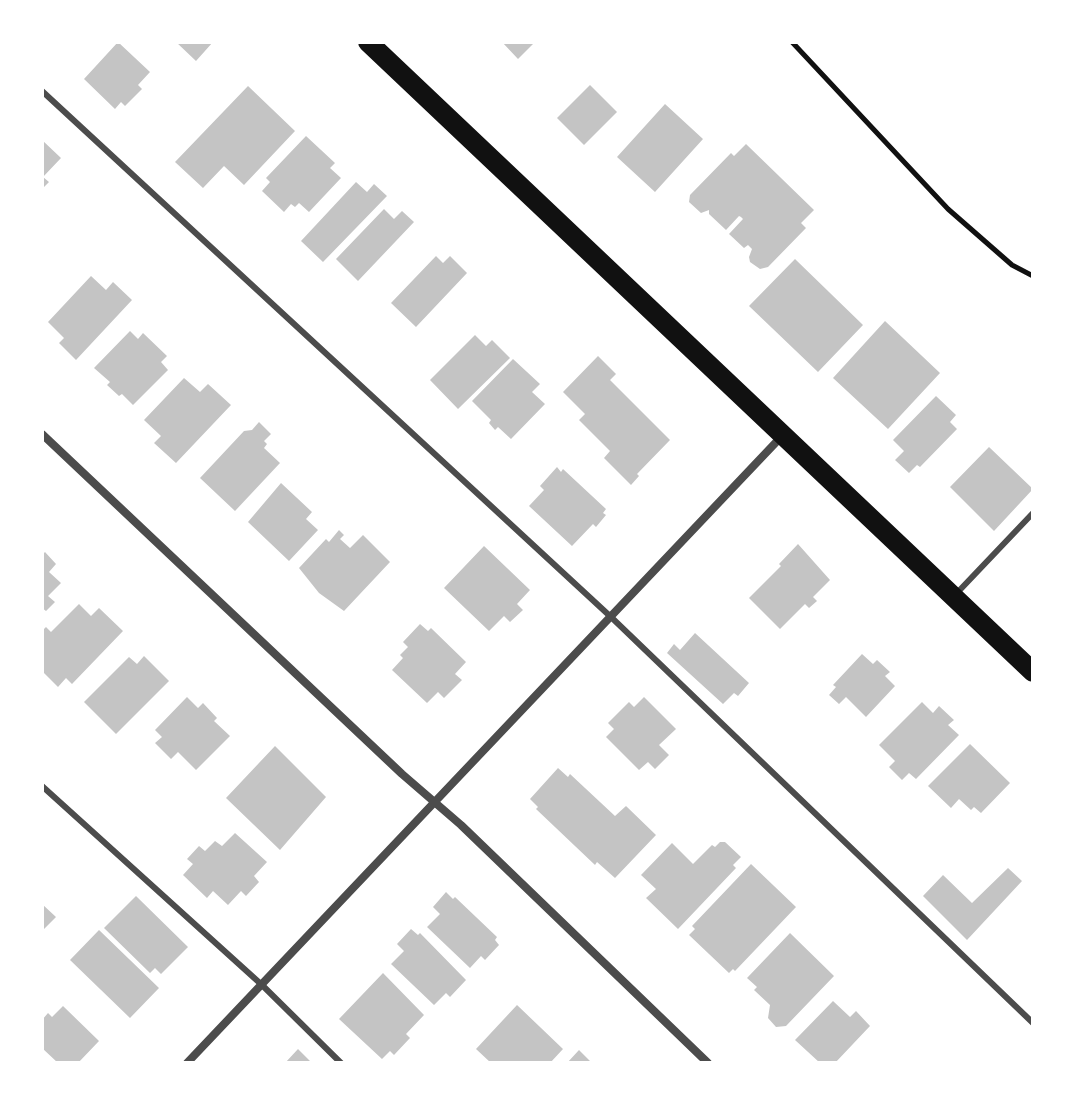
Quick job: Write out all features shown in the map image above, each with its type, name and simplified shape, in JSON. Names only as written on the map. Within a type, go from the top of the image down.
[{"type":"main road","points":[[368,42],[1033,672]]},
{"type":"street","points":[[42,434],[708,1063]]},
{"type":"street","points":[[187,1063],[784,434]]},
{"type":"lane","points":[[42,91],[611,617],[1033,1023]]},
{"type":"lane","points":[[954,596],[1033,513]]},
{"type":"lane","points":[[42,786],[262,985],[341,1063]]},
{"type":"path","points":[[792,42],[948,209],[1012,265],[1033,276]]},
{"type":"building","points":[[118,42],[150,72],[138,85],[142,89],[125,106],[121,102],[115,109],[84,79]]},
{"type":"building","points":[[176,42],[213,42],[196,61]]},
{"type":"building","points":[[502,42],[535,42],[518,59]]},
{"type":"building","points":[[590,85],[617,112],[584,145],[557,118]]},
{"type":"building","points":[[248,86],[295,131],[244,185],[224,166],[203,188],[175,162]]},
{"type":"building","points":[[665,104],[703,139],[655,192],[617,157]]},
{"type":"building","points":[[306,136],[335,163],[330,168],[341,178],[309,212],[299,203],[295,207],[291,204],[284,212],[262,191],[270,182],[266,178]]},
{"type":"building","points":[[42,140],[61,158],[43,177],[49,182],[42,189]]},
{"type":"building","points":[[746,144],[814,210],[801,223],[806,228],[768,267],[760,269],[750,262],[752,249],[748,245],[744,248],[729,234],[743,219],[741,217],[726,230],[709,214],[709,210],[701,213],[689,202],[690,195],[731,153],[734,156]]},
{"type":"building","points":[[356,182],[367,192],[374,184],[387,196],[323,262],[301,241]]},
{"type":"building","points":[[384,209],[394,219],[402,211],[414,222],[358,281],[336,259]]},
{"type":"building","points":[[436,256],[443,263],[450,256],[467,273],[416,327],[391,303]]},
{"type":"building","points":[[795,259],[863,325],[818,372],[749,306]]},
{"type":"building","points":[[91,276],[106,290],[113,282],[132,300],[76,360],[59,343],[64,338],[48,322]]},
{"type":"building","points":[[885,321],[940,373],[888,429],[833,378]]},
{"type":"building","points":[[130,331],[138,339],[143,333],[167,356],[161,362],[168,370],[133,405],[107,385],[110,382],[94,368]]},
{"type":"building","points":[[475,335],[486,346],[492,340],[510,358],[458,409],[430,380]]},
{"type":"building","points":[[598,356],[616,374],[610,380],[670,440],[637,474],[639,476],[631,485],[604,458],[610,451],[579,420],[585,414],[563,392]]},
{"type":"building","points":[[513,359],[540,384],[532,392],[545,404],[511,439],[498,427],[495,430],[489,423],[491,420],[472,401]]},
{"type":"building","points":[[184,378],[200,392],[208,384],[231,405],[176,463],[154,443],[161,436],[144,420]]},
{"type":"building","points":[[936,396],[956,415],[950,422],[957,429],[920,467],[917,465],[909,473],[895,460],[904,451],[893,440]]},
{"type":"building","points":[[259,422],[271,434],[264,441],[267,444],[264,448],[280,463],[235,511],[200,478],[244,431],[252,430]]},
{"type":"building","points":[[989,447],[1033,489],[994,531],[950,487]]},
{"type":"building","points":[[557,467],[606,509],[603,513],[606,515],[596,527],[593,524],[572,546],[529,506],[544,490],[540,486]]},
{"type":"building","points":[[281,483],[312,512],[306,519],[318,530],[289,561],[248,522]]},
{"type":"building","points":[[339,530],[344,535],[340,539],[350,548],[363,535],[390,562],[344,611],[319,593],[299,568],[326,539],[329,542]]},
{"type":"building","points":[[798,544],[830,580],[813,597],[817,601],[809,608],[805,604],[780,629],[749,598]]},
{"type":"building","points":[[484,546],[530,590],[517,604],[523,610],[510,622],[504,616],[489,631],[444,588]]},
{"type":"building","points":[[45,552],[56,564],[49,572],[61,583],[48,596],[55,602],[46,611],[42,608],[42,555]]},
{"type":"building","points":[[79,604],[91,616],[99,608],[123,631],[72,684],[66,678],[58,687],[42,671],[42,631],[46,627],[51,632]]},
{"type":"building","points":[[420,624],[428,631],[431,628],[466,662],[455,674],[462,680],[444,698],[438,692],[427,703],[392,670],[408,647],[403,642]]},
{"type":"building","points":[[695,633],[749,683],[738,696],[734,693],[723,704],[667,653],[674,644],[680,650]]},
{"type":"building","points":[[862,654],[873,664],[877,660],[890,672],[885,676],[895,686],[866,717],[846,697],[839,704],[829,695],[836,687],[833,685]]},
{"type":"building","points":[[144,656],[169,681],[116,734],[84,702],[129,657],[137,664]]},
{"type":"building","points":[[187,697],[198,708],[203,703],[217,718],[214,721],[230,736],[196,770],[178,752],[171,759],[155,743],[162,737],[155,730]]},
{"type":"building","points":[[644,697],[676,729],[659,745],[669,755],[655,769],[648,762],[639,770],[606,737],[614,729],[608,723],[629,702],[634,707]]},
{"type":"building","points":[[922,702],[933,713],[939,706],[954,720],[948,725],[959,735],[916,779],[909,773],[902,780],[889,767],[895,761],[879,745]]},
{"type":"building","points":[[970,744],[1010,783],[981,813],[974,807],[971,810],[959,799],[951,808],[928,786]]},
{"type":"building","points":[[275,746],[326,797],[280,850],[226,798]]},
{"type":"building","points":[[558,768],[568,777],[570,774],[615,816],[626,806],[656,835],[615,878],[597,862],[595,865],[536,809],[538,807],[530,799]]},
{"type":"building","points":[[235,833],[267,862],[254,876],[259,882],[246,896],[241,891],[228,905],[213,891],[207,898],[183,875],[193,864],[187,859],[199,846],[205,851],[215,841],[222,846]]},
{"type":"building","points":[[725,842],[741,857],[733,865],[736,868],[678,929],[646,898],[656,889],[641,875],[672,843],[693,864],[712,845],[715,847]]},
{"type":"building","points":[[751,864],[796,907],[735,971],[733,969],[729,973],[689,935],[695,929],[692,926]]},
{"type":"building","points":[[1008,868],[1022,881],[967,940],[923,896],[943,875],[972,903]]},
{"type":"building","points":[[446,892],[497,937],[495,940],[499,945],[485,960],[481,956],[470,968],[427,927],[440,914],[433,907]]},
{"type":"building","points":[[136,896],[188,947],[161,974],[155,968],[150,973],[104,928]]},
{"type":"building","points":[[42,904],[56,917],[42,931]]},
{"type":"building","points":[[411,929],[418,935],[420,933],[466,980],[450,997],[446,993],[434,1005],[391,964],[404,951],[397,944]]},
{"type":"building","points":[[99,930],[159,988],[130,1018],[70,960]]},
{"type":"building","points":[[790,933],[834,976],[786,1026],[776,1027],[768,1018],[770,1005],[754,990],[757,987],[747,978]]},
{"type":"building","points":[[383,973],[424,1015],[406,1034],[410,1038],[394,1055],[390,1051],[382,1059],[339,1019]]},
{"type":"building","points":[[833,1001],[850,1017],[856,1011],[870,1026],[835,1063],[820,1063],[795,1040]]},
{"type":"building","points":[[517,1005],[563,1049],[550,1063],[491,1063],[476,1049]]},
{"type":"building","points":[[63,1006],[99,1041],[78,1063],[58,1063],[42,1048],[42,1020],[48,1013],[52,1017]]},
{"type":"building","points":[[298,1049],[312,1063],[285,1063]]},
{"type":"building","points":[[579,1050],[592,1063],[567,1063]]}]
